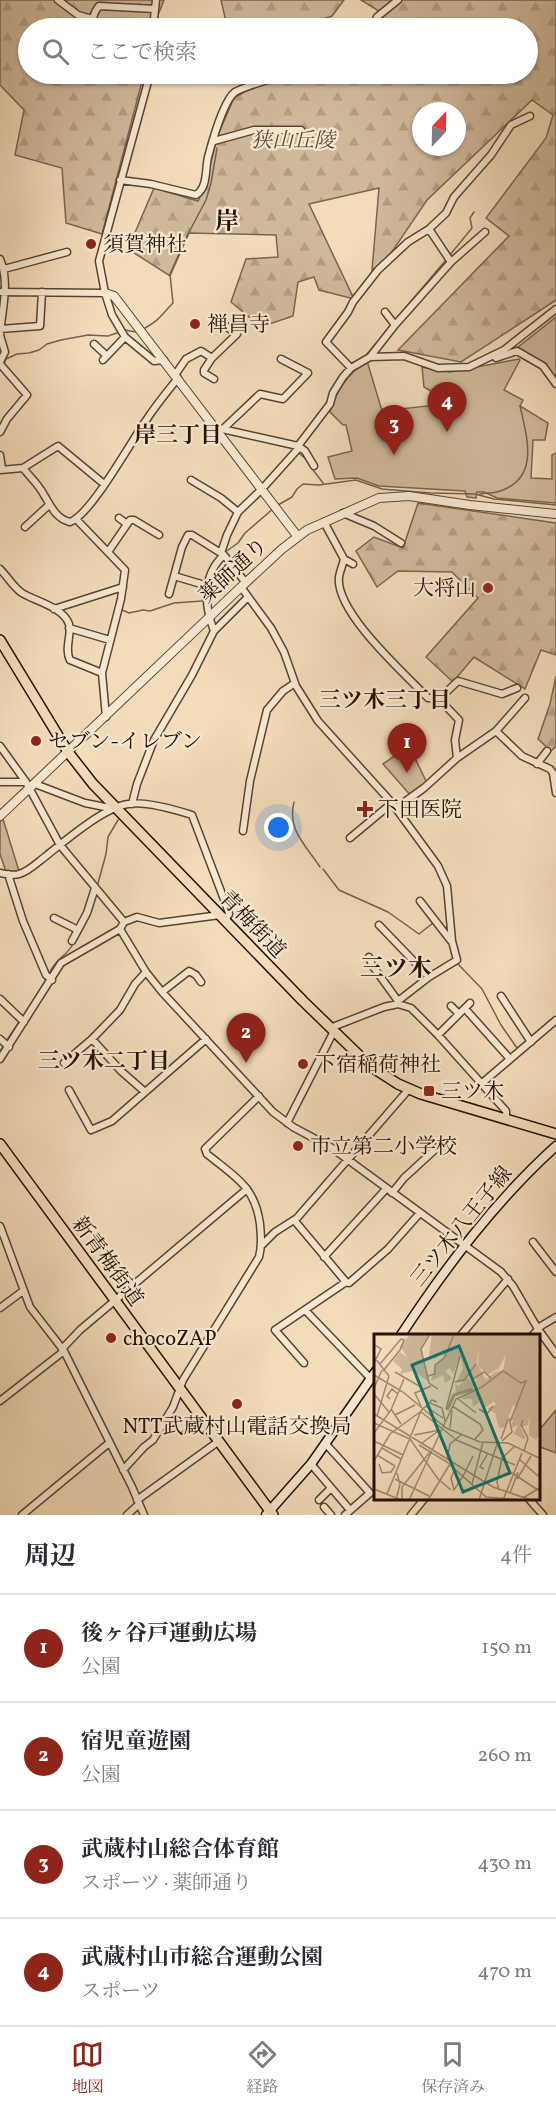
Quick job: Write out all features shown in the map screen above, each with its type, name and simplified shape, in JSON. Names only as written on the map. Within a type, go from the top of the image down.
[{"type":"main road","name":"青梅街道","points":[[0,640],[68,752],[87,777],[222,918],[370,1066],[409,1089],[556,1134]]},
{"type":"main road","name":"新青梅街道","points":[[0,1144],[219,1441],[270,1514]]},
{"type":"main road","name":"三ツ木八王子線","points":[[402,1334],[464,1245],[506,1196],[556,1146]]},
{"type":"main road","points":[[270,1514],[311,1464],[373,1375]]},
{"type":"street","points":[[58,0],[78,15],[88,18]]},
{"type":"street","points":[[154,18],[156,0]]},
{"type":"street","points":[[376,18],[398,0]]},
{"type":"street","points":[[92,18],[99,6],[155,9]]},
{"type":"street","points":[[147,84],[99,261],[112,315],[123,333],[154,362],[164,360]]},
{"type":"street","points":[[120,180],[151,184],[196,195],[201,192],[208,157],[227,100],[235,93],[260,84]]},
{"type":"street","points":[[351,368],[326,342],[353,302],[378,270],[408,242],[429,229],[446,213],[454,197],[491,155],[511,126],[530,116]]},
{"type":"street","points":[[214,141],[254,130],[301,130]]},
{"type":"street","points":[[429,229],[451,262]]},
{"type":"street","points":[[214,631],[206,603],[205,585],[223,554],[227,535],[238,512],[297,450],[330,404],[333,393],[343,376],[351,368],[370,357],[394,323],[451,262],[485,232]]},
{"type":"street","points":[[4,269],[67,252]]},
{"type":"street","points":[[0,259],[4,269],[0,333],[5,352],[1,365],[27,395],[7,419],[0,432]]},
{"type":"street","points":[[3,291],[105,293],[114,296],[219,429],[298,537]]},
{"type":"street","points":[[0,333],[40,326],[42,292]]},
{"type":"street","points":[[484,362],[517,340],[556,309]]},
{"type":"street","points":[[385,312],[394,323]]},
{"type":"street","points":[[214,379],[204,373],[204,370],[212,358],[237,334],[216,319]]},
{"type":"street","points":[[94,344],[105,358],[123,333]]},
{"type":"street","points":[[22,468],[44,495],[49,506],[66,522],[77,519],[104,484],[146,419],[177,377],[186,359],[201,351],[212,358]]},
{"type":"street","points":[[370,357],[404,356],[426,365],[450,369],[469,368],[517,351],[543,366],[556,384]]},
{"type":"street","points":[[219,429],[260,394],[283,399],[308,373],[281,359]]},
{"type":"street","points":[[219,429],[298,446],[305,451],[314,466]]},
{"type":"street","points":[[0,455],[1,470],[22,468],[58,446],[104,484]]},
{"type":"street","points":[[191,480],[221,498],[238,512]]},
{"type":"street","name":"薬師通り","points":[[0,816],[243,585],[307,530],[379,498],[409,496],[556,514]]},
{"type":"street","points":[[25,527],[49,506]]},
{"type":"street","points":[[343,513],[374,526],[401,543]]},
{"type":"street","points":[[119,518],[127,524]]},
{"type":"street","points":[[77,519],[125,570],[102,673],[106,717]]},
{"type":"street","points":[[108,552],[130,520],[134,520],[159,535]]},
{"type":"street","points":[[324,522],[344,559],[353,564]]},
{"type":"street","points":[[169,594],[188,535],[192,535],[223,554],[248,597],[271,628],[284,652],[295,683],[325,730],[394,805],[438,866],[447,886],[452,941],[457,960],[429,976],[398,1003],[332,1030],[286,1123]]},
{"type":"street","points":[[344,559],[339,577],[351,614],[428,698],[439,699],[459,720],[455,740],[457,758]]},
{"type":"street","points":[[0,569],[21,592],[49,604],[66,619],[69,624],[67,655],[70,660],[102,673]]},
{"type":"street","points":[[174,576],[205,585]]},
{"type":"street","points":[[54,609],[123,587]]},
{"type":"street","points":[[132,804],[154,740],[192,675],[214,631],[248,597]]},
{"type":"street","points":[[69,628],[110,640]]},
{"type":"street","points":[[439,699],[458,681],[502,694],[517,688]]},
{"type":"street","points":[[243,831],[250,782],[267,710],[283,691],[295,683]]},
{"type":"street","points":[[351,838],[394,805],[424,788],[457,758],[496,731],[525,698]]},
{"type":"street","points":[[496,731],[522,756],[550,769],[553,773],[556,793]]},
{"type":"street","points":[[0,746],[30,785],[60,845],[124,922]]},
{"type":"street","points":[[537,764],[547,751]]},
{"type":"street","points":[[0,782],[30,785],[85,803],[116,809]]},
{"type":"street","points":[[0,873],[18,874],[30,868],[72,834],[110,811],[132,804],[170,808],[192,815],[229,914],[222,918],[159,923],[137,917],[124,922],[120,929],[61,963],[4,1043],[0,1059]]},
{"type":"street","points":[[8,874],[23,921],[49,977]]},
{"type":"street","points":[[72,941],[96,889]]},
{"type":"street","points":[[420,901],[452,941]]},
{"type":"street","points":[[54,918],[78,930]]},
{"type":"street","points":[[380,926],[429,976]]},
{"type":"street","points":[[120,929],[146,972],[162,992],[286,1123],[327,1145],[508,1279],[536,1332],[556,1317]]},
{"type":"street","points":[[369,957],[398,1003],[411,1008],[438,1035],[506,1112],[506,1120]]},
{"type":"street","points":[[162,992],[189,971],[201,982]]},
{"type":"street","points":[[64,1064],[120,1010],[135,984],[146,972]]},
{"type":"street","points":[[501,996],[531,1042]]},
{"type":"street","points":[[0,999],[22,1020]]},
{"type":"street","points":[[438,1035],[470,1003]]},
{"type":"street","points":[[451,1006],[459,1014]]},
{"type":"street","points":[[468,1012],[510,1059]]},
{"type":"street","points":[[482,1084],[556,1020]]},
{"type":"street","points":[[92,1039],[121,1071],[145,1092]]},
{"type":"street","points":[[69,1090],[91,1130],[112,1121],[206,1039]]},
{"type":"street","points":[[262,1245],[294,1220],[409,1089]]},
{"type":"street","points":[[123,1470],[153,1440],[172,1407],[179,1388],[213,1330],[257,1264],[262,1245],[258,1207],[242,1182],[207,1154],[205,1149],[259,1096]]},
{"type":"street","points":[[392,1193],[404,1178],[440,1145]]},
{"type":"street","points":[[0,1401],[63,1350],[80,1330],[247,1189]]},
{"type":"street","points":[[324,1257],[386,1189]]},
{"type":"street","points":[[304,1363],[275,1330],[346,1282],[349,1283],[388,1249],[419,1214]]},
{"type":"street","points":[[294,1220],[346,1282]]},
{"type":"street","points":[[0,1226],[3,1241],[30,1307],[63,1350],[144,1515]]},
{"type":"street","points":[[533,1242],[556,1272]]},
{"type":"street","points":[[462,1334],[508,1279]]},
{"type":"street","points":[[0,1308],[23,1291]]},
{"type":"street","points":[[305,1310],[373,1375]]},
{"type":"street","points":[[541,1338],[556,1354]]},
{"type":"street","points":[[127,1515],[138,1502],[219,1441]]},
{"type":"street","points":[[22,1515],[109,1443]]},
{"type":"street","points":[[326,1443],[370,1493],[345,1515]]},
{"type":"street","points":[[311,1464],[351,1510]]},
{"type":"street","points":[[320,1500],[331,1488]]},
{"type":"street","points":[[411,1515],[422,1500]]},
{"type":"street","points":[[530,1500],[543,1515]]},
{"type":"street","points":[[324,1507],[331,1515]]},
{"type":"green space","points":[[0,0],[164,0],[157,18],[18,18],[18,84],[141,84],[102,234],[66,223],[62,168],[15,155],[24,110],[0,85]]},
{"type":"green space","points":[[221,0],[344,0],[332,16],[326,18],[225,18]]},
{"type":"green space","name":"狭山丘陵","points":[[361,0],[556,0],[556,300],[461,362],[398,350],[509,236],[486,218],[546,138],[553,115],[532,100],[427,200],[383,265],[372,270],[379,188],[309,204],[354,299],[319,290],[314,277],[298,282],[293,316],[261,327],[231,302],[246,259],[278,257],[276,235],[189,233],[170,276],[128,249],[154,188],[198,201],[205,187],[217,137],[234,98],[257,84],[538,84],[538,18],[376,18],[379,11]]},
{"type":"green space","points":[[556,317],[556,379],[544,364],[517,348]]},
{"type":"green space","points":[[519,359],[504,390],[523,400],[520,406],[548,423],[545,440],[533,440],[531,478],[552,479],[552,455],[556,453],[556,503],[497,498],[484,492],[477,492],[476,498],[467,497],[465,491],[379,486],[357,478],[335,479],[328,457],[352,451],[346,425],[343,425],[330,412],[344,383],[367,361],[382,411],[446,404],[438,398],[439,396],[424,387],[422,367],[450,372]]},
{"type":"green space","points":[[418,503],[556,523],[556,655],[541,650],[525,689],[474,657],[453,682],[426,657],[478,598],[452,572],[398,571],[377,587],[356,551],[374,537],[403,548]]},
{"type":"green space","points":[[556,676],[556,746],[551,751],[538,739],[550,704]]},
{"type":"green space","points":[[409,746],[427,783],[411,796],[383,764]]},
{"type":"green space","points":[[3,819],[19,871],[6,872],[0,854],[0,822]]},
{"type":"green space","points":[[556,1410],[556,1453],[541,1447],[541,1428]]},
{"type":"waterway","points":[[145,328],[158,319],[173,303],[170,274],[206,200],[217,148]]},
{"type":"waterway","points":[[449,256],[472,228],[470,218],[474,212]]},
{"type":"waterway","points":[[395,320],[446,260]]},
{"type":"waterway","points":[[367,354],[392,324]]},
{"type":"waterway","points":[[125,330],[136,332]]},
{"type":"waterway","points":[[3,366],[6,359],[17,354],[39,350],[47,344],[88,335],[108,336],[120,332]]},
{"type":"waterway","points":[[478,495],[497,492],[513,485],[521,477],[526,467],[527,443],[520,406]]},
{"type":"waterway","points":[[300,454],[308,461]]},
{"type":"waterway","points":[[310,466],[323,483]]},
{"type":"waterway","points":[[278,505],[292,497],[303,484],[319,485],[356,480],[382,489],[475,494],[494,499],[556,505]]},
{"type":"waterway","points":[[224,553],[238,543],[245,533],[274,508]]},
{"type":"waterway","points":[[205,582],[213,564]]},
{"type":"waterway","points":[[122,610],[129,613],[150,611],[174,603],[202,601],[204,587]]},
{"type":"waterway","points":[[294,802],[292,812],[295,829],[320,867]]},
{"type":"waterway","points":[[97,887],[108,837],[118,820]]},
{"type":"waterway","points":[[323,869],[339,890],[388,912],[419,934],[433,923]]},
{"type":"waterway","points":[[49,974],[73,944]]},
{"type":"waterway","points":[[458,964],[482,989],[501,1025],[517,1048]]},
{"type":"waterway","points":[[22,1018],[47,979]]},
{"type":"waterway","points":[[7,1040],[19,1022]]},
{"type":"waterway","points":[[0,1051],[3,1047]]},
{"type":"place","name":"須賀神社","points":[[91,244]]},
{"type":"place","name":"禅昌寺","points":[[195,324]]},
{"type":"place","name":"武蔵村山市総合運動公園","points":[[447,432]]},
{"type":"place","name":"武蔵村山総合体育館","points":[[394,455]]},
{"type":"place","name":"大将山","points":[[488,588]]},
{"type":"place","name":"セブン-イレブン","points":[[36,741]]},
{"type":"place","name":"後ヶ谷戸運動広場","points":[[407,773]]},
{"type":"place","name":"下田医院","points":[[365,809]]},
{"type":"place","name":"宿児童遊園","points":[[246,1063]]},
{"type":"place","name":"下宿稲荷神社","points":[[303,1064]]},
{"type":"place","name":"三ツ木","points":[[429,1091]]},
{"type":"place","name":"市立第二小学校","points":[[298,1146]]},
{"type":"place","name":"chocoZAP","points":[[111,1338]]},
{"type":"place","name":"NTT武蔵村山電話交換局","points":[[237,1404]]},
{"type":"district","name":"岸","points":[[227,221]]},
{"type":"district","name":"岸三丁目","points":[[178,434]]},
{"type":"district","name":"三ツ木三丁目","points":[[385,699]]},
{"type":"district","name":"三ツ木","points":[[396,968]]},
{"type":"district","name":"三ツ木二丁目","points":[[104,1060]]}]
